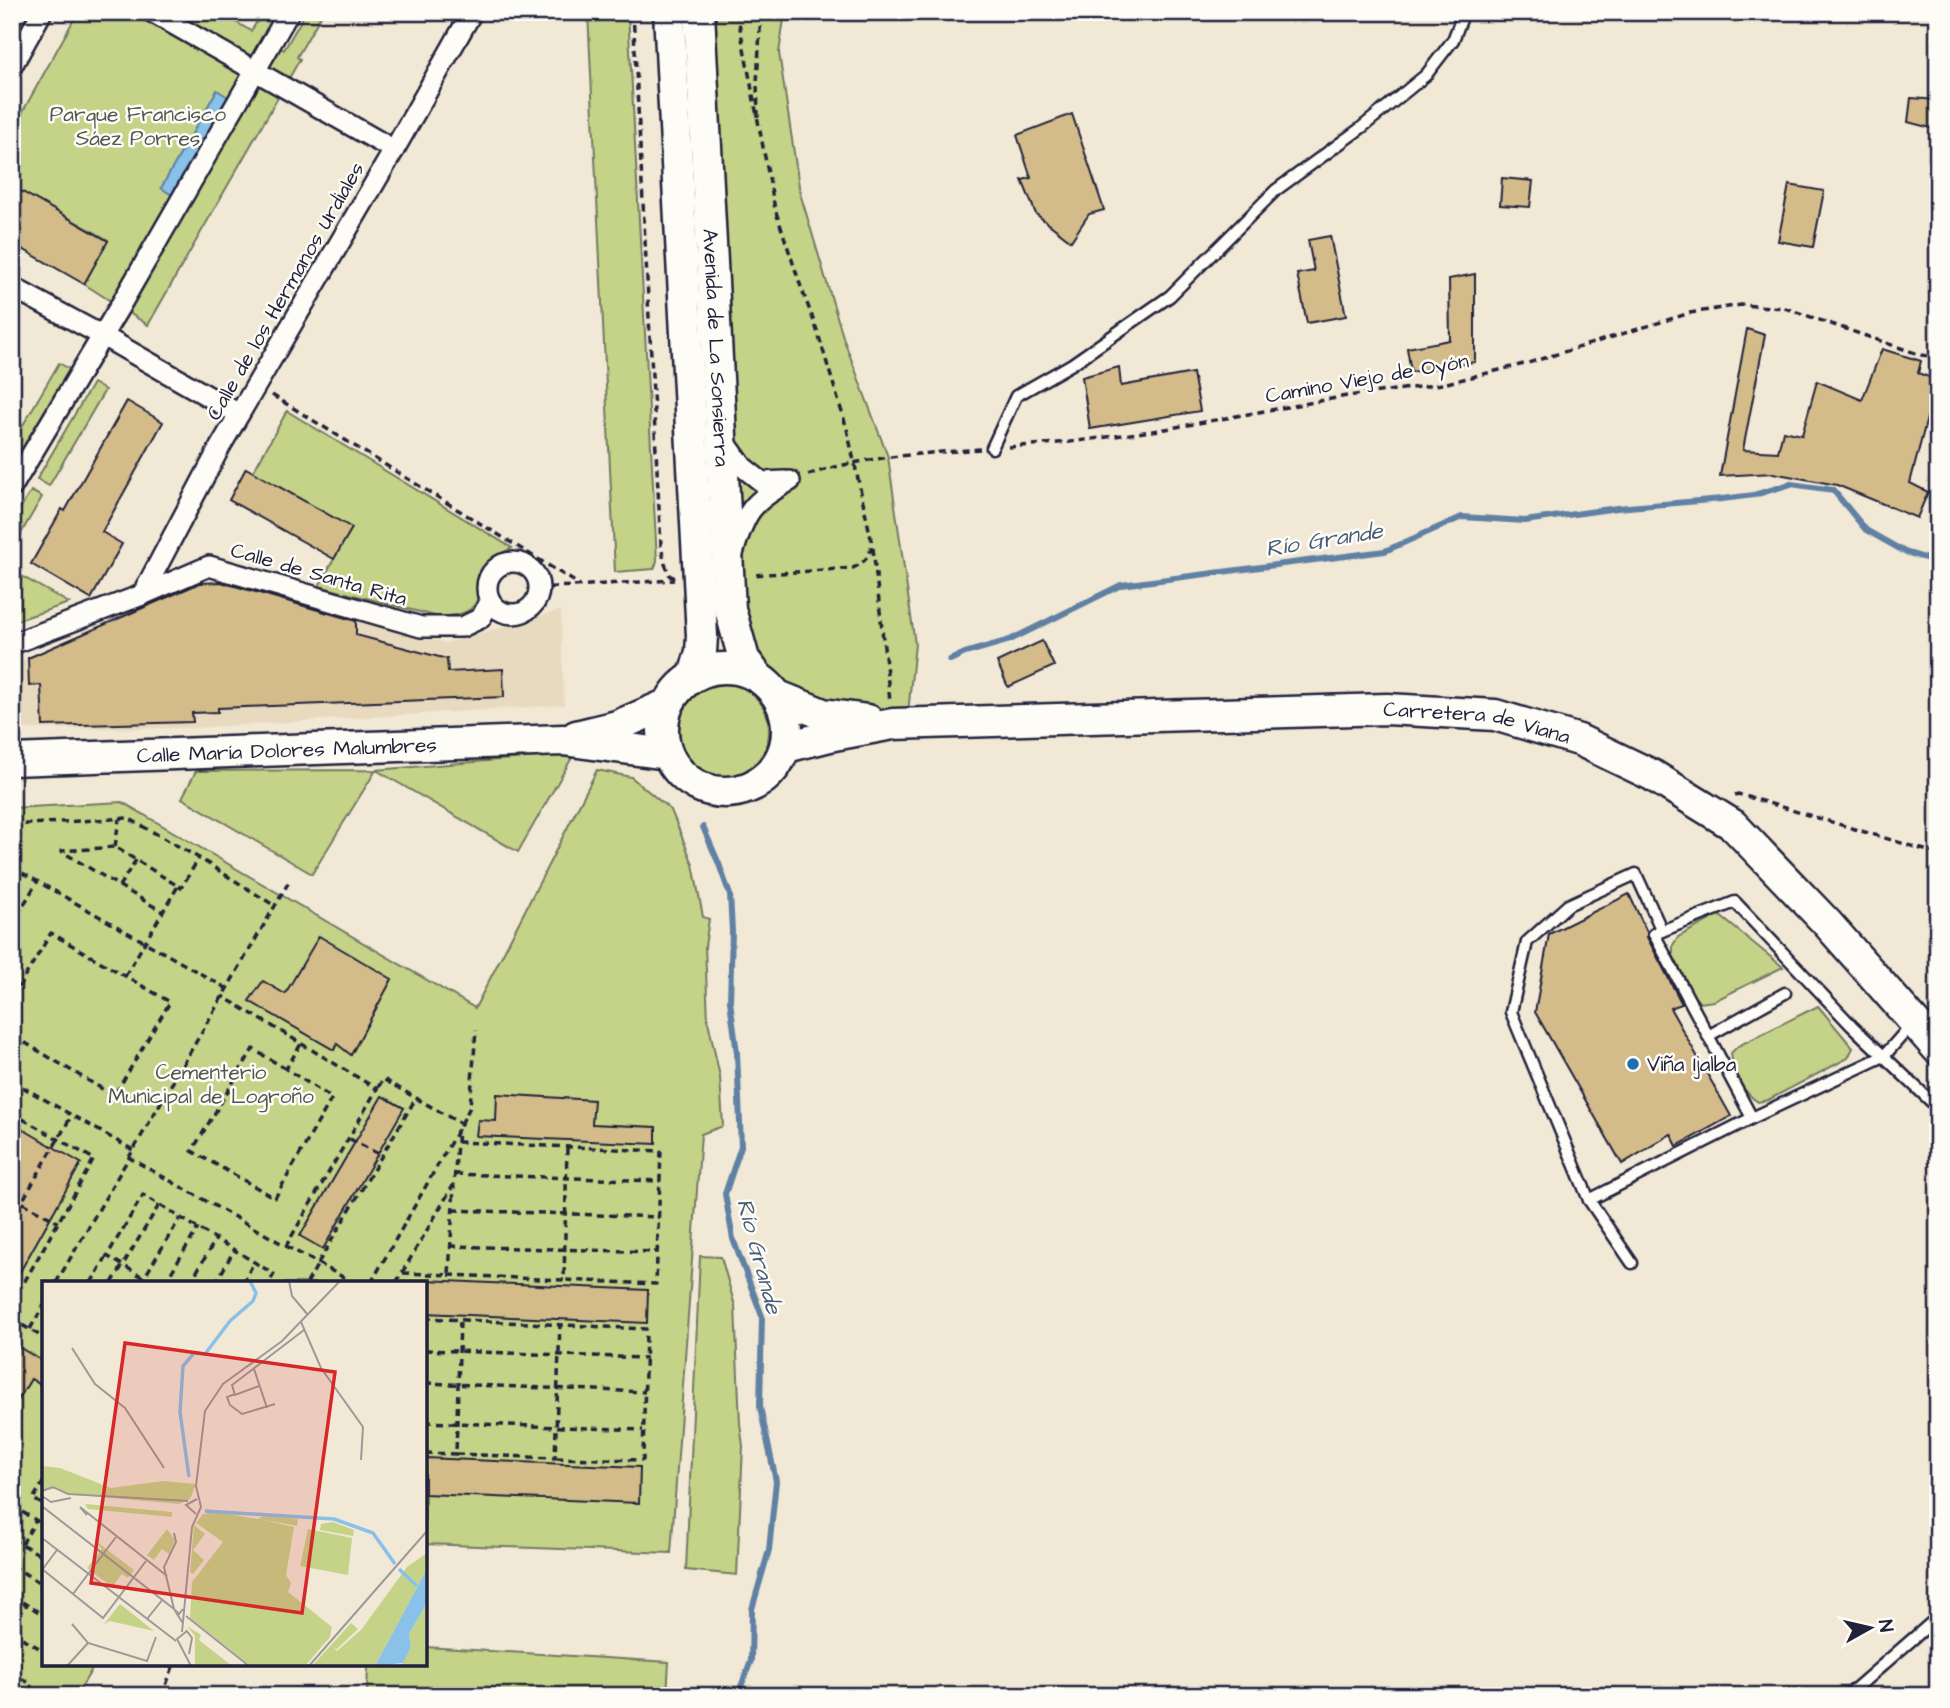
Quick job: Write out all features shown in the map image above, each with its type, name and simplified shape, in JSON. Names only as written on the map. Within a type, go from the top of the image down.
[{"type":"main road","name":"Avenida de La Sonsierra","points":[[669,12],[702,636],[701,652],[694,676]]},
{"type":"main road","name":"Avenida de La Sonsierra","points":[[699,12],[730,610],[744,659],[768,686]]},
{"type":"main road","points":[[726,667],[742,670],[768,686],[785,712],[788,729],[786,747],[778,765],[765,779],[748,789],[729,793],[710,791],[692,783],[677,771],[667,754],[663,737],[668,705],[674,693],[694,676],[709,669],[726,667]]},
{"type":"main road","name":"Carretera de Viana","points":[[768,686],[824,714],[893,724]]},
{"type":"main road","name":"Calle María Dolores Malumbres","points":[[562,740],[617,726],[668,705]]},
{"type":"main road","name":"Carretera de Viana","points":[[786,747],[893,724],[1387,709],[1495,715],[1579,740],[1653,775],[1733,825],[1826,923],[1938,1049]]},
{"type":"main road","name":"Calle María Dolores Malumbres","points":[[12,760],[562,740],[667,754]]},
{"type":"street","points":[[12,66],[42,12]]},
{"type":"street","points":[[152,12],[394,150]]},
{"type":"street","points":[[12,487],[127,294],[289,12]]},
{"type":"street","name":"Calle de los Hermanos Urdiales","points":[[142,595],[239,414],[472,12]]},
{"type":"street","points":[[12,287],[239,414]]},
{"type":"street","points":[[722,438],[743,467],[762,482],[790,481]]},
{"type":"street","points":[[729,573],[740,529],[750,510],[766,494],[790,481]]},
{"type":"street","points":[[510,562],[518,563],[533,572],[538,588],[533,604],[520,613],[511,614],[496,608],[487,593],[490,577],[495,570],[510,562]]},
{"type":"street","name":"Calle de Santa Rita","points":[[12,644],[142,595],[209,566],[421,627],[462,627],[481,618],[490,601]]},
{"type":"lane","points":[[992,448],[1016,396],[1072,364],[1170,296],[1276,190],[1361,128],[1426,75],[1453,40],[1464,12]]},
{"type":"lane","points":[[1632,1263],[1589,1200],[1511,1012],[1527,942],[1568,905],[1636,874],[1662,931]]},
{"type":"lane","points":[[1752,1118],[1654,934],[1735,902],[1852,1026],[1938,1108]]},
{"type":"lane","points":[[1708,1036],[1786,993]]},
{"type":"lane","points":[[1589,1200],[1752,1118],[1884,1056],[1914,1022]]},
{"type":"lane","points":[[1847,1696],[1938,1617]]},
{"type":"path","points":[[538,588],[683,580],[670,576],[662,546],[633,12]]},
{"type":"path","points":[[737,12],[775,209],[816,327],[855,463],[872,543],[893,724]]},
{"type":"path","points":[[759,130],[757,83],[761,12]]},
{"type":"path","name":"Camino Viejo de Oyón","points":[[790,481],[825,469],[888,457],[1070,442],[1160,430],[1347,396],[1443,384],[1528,363],[1690,313],[1741,305],[1785,308],[1920,355],[1938,357]]},
{"type":"path","points":[[256,385],[580,585]]},
{"type":"path","points":[[729,573],[853,568],[864,563],[871,553],[872,543]]},
{"type":"path","points":[[1703,806],[1738,794],[1938,854]]},
{"type":"path","points":[[12,825],[128,818],[199,858],[275,906]]},
{"type":"path","points":[[115,847],[119,819]]},
{"type":"path","points":[[163,912],[61,851],[115,847],[181,888],[199,858]]},
{"type":"path","points":[[119,886],[136,860]]},
{"type":"path","points":[[12,867],[226,988]]},
{"type":"path","points":[[57,1281],[290,880]]},
{"type":"path","points":[[12,925],[37,882]]},
{"type":"path","points":[[125,976],[178,886]]},
{"type":"path","points":[[12,998],[51,933],[170,1002],[114,1096],[12,1035]]},
{"type":"path","points":[[222,996],[377,1089]]},
{"type":"path","points":[[372,1281],[470,1107],[476,1030]]},
{"type":"path","points":[[286,1069],[301,1044]]},
{"type":"path","points":[[253,1049],[286,1069],[332,1098],[275,1199],[192,1151],[253,1049]]},
{"type":"path","points":[[286,1246],[383,1079],[460,1126]]},
{"type":"path","points":[[12,1081],[132,1150]]},
{"type":"path","points":[[308,1281],[416,1098]]},
{"type":"path","points":[[12,1112],[94,1159],[22,1286],[12,1281]]},
{"type":"path","points":[[12,1219],[72,1115]]},
{"type":"path","points":[[12,1139],[24,1119]]},
{"type":"path","points":[[449,1275],[460,1126]]},
{"type":"path","points":[[349,1138],[382,1156]]},
{"type":"path","points":[[401,1273],[656,1284],[661,1151],[457,1142]]},
{"type":"path","points":[[564,1280],[567,1147]]},
{"type":"path","points":[[128,1157],[351,1281]]},
{"type":"path","points":[[455,1174],[660,1181]]},
{"type":"path","points":[[397,1281],[454,1184]]},
{"type":"path","points":[[91,1281],[143,1195],[274,1274],[270,1281]]},
{"type":"path","points":[[12,1197],[58,1222]]},
{"type":"path","points":[[113,1281],[159,1205]]},
{"type":"path","points":[[453,1210],[659,1217]]},
{"type":"path","points":[[142,1281],[180,1218]]},
{"type":"path","points":[[166,1281],[198,1228]]},
{"type":"path","points":[[191,1281],[216,1239]]},
{"type":"path","points":[[450,1246],[657,1252]]},
{"type":"path","points":[[217,1281],[234,1250]]},
{"type":"path","points":[[107,1256],[150,1281]]},
{"type":"path","points":[[244,1281],[254,1262]]},
{"type":"path","points":[[30,1329],[42,1308]]},
{"type":"path","points":[[427,1318],[646,1329],[643,1460],[427,1452]]},
{"type":"path","points":[[12,1319],[42,1337]]},
{"type":"path","points":[[456,1454],[460,1320]]},
{"type":"path","points":[[555,1458],[560,1324]]},
{"type":"path","points":[[427,1350],[646,1358]]},
{"type":"path","points":[[427,1383],[645,1392]]},
{"type":"path","points":[[427,1422],[643,1430]]},
{"type":"path","points":[[42,1484],[33,1499],[42,1504]]},
{"type":"path","points":[[12,1506],[42,1524]]},
{"type":"path","points":[[22,1544],[36,1520]]},
{"type":"path","points":[[12,1539],[42,1557]]},
{"type":"path","points":[[12,1566],[42,1584]]},
{"type":"path","points":[[12,1578],[17,1569]]},
{"type":"path","points":[[12,1596],[42,1614]]},
{"type":"path","points":[[12,1627],[26,1604]]},
{"type":"path","points":[[12,1632],[42,1650]]},
{"type":"path","points":[[162,1696],[173,1666]]},
{"type":"path","points":[[12,1672],[32,1685],[26,1696]]},
{"type":"shaded area","points":[[235,582],[446,643],[561,610],[564,705],[193,728],[17,729],[16,663],[190,584]]},
{"type":"green space","name":"Parque Francisco Sáez Porres","points":[[78,12],[219,12],[251,31],[263,12],[278,12],[263,38],[284,50],[306,12],[323,12],[297,57],[300,59],[148,325],[84,284],[108,240],[12,186],[12,131]]},
{"type":"green space","points":[[588,12],[628,12],[657,561],[654,569],[615,572]]},
{"type":"green space","points":[[699,12],[785,12],[779,53],[800,193],[844,340],[888,457],[915,644],[907,723],[769,685],[757,676],[744,659]]},
{"type":"green space","points":[[59,363],[71,370],[15,466],[12,465],[12,444]]},
{"type":"green space","points":[[93,383],[105,390],[49,486],[37,479]]},
{"type":"green space","points":[[287,411],[512,548],[492,559],[485,569],[475,604],[469,610],[457,615],[439,617],[319,586],[351,528],[253,472]]},
{"type":"green space","points":[[31,491],[42,497],[12,549],[12,522]]},
{"type":"green space","points":[[14,572],[69,603],[12,622]]},
{"type":"green space","points":[[722,683],[740,687],[755,697],[765,712],[769,730],[765,748],[755,763],[740,773],[722,777],[704,773],[689,763],[679,748],[675,730],[679,712],[689,697],[704,687]]},
{"type":"green space","points":[[574,754],[518,852],[376,770],[312,874],[182,798],[196,771],[375,770]]},
{"type":"green space","name":"Cementerio Municipal de Logroño","points":[[597,770],[631,777],[671,810],[693,864],[703,917],[709,919],[705,946],[708,1021],[720,1077],[723,1126],[701,1134],[671,1553],[427,1544],[427,1281],[42,1281],[42,1666],[94,1666],[76,1696],[12,1696],[12,808],[122,802],[475,1008]]},
{"type":"green space","points":[[1719,915],[1783,967],[1714,1001],[1700,1003],[1692,994],[1673,955],[1673,945],[1678,937]]},
{"type":"green space","points":[[1818,1006],[1853,1048],[1848,1058],[1768,1100],[1758,1102],[1752,1098],[1739,1080],[1731,1053],[1738,1046]]},
{"type":"green space","points":[[700,1256],[721,1257],[735,1306],[743,1446],[737,1575],[686,1570]]},
{"type":"green space","points":[[427,1647],[669,1662],[667,1696],[367,1696],[368,1666],[427,1666]]},
{"type":"water","points":[[217,90],[228,97],[172,195],[161,188]]},
{"type":"building","points":[[1911,98],[1938,100],[1938,130],[1908,122]]},
{"type":"building","points":[[1072,114],[1104,210],[1089,214],[1071,241],[1036,214],[1022,180],[1031,178],[1017,135]]},
{"type":"building","points":[[1502,178],[1533,181],[1530,207],[1500,205]]},
{"type":"building","points":[[1789,185],[1824,191],[1813,247],[1778,241]]},
{"type":"building","points":[[12,186],[108,241],[84,284],[12,243]]},
{"type":"building","points":[[1330,236],[1346,316],[1307,323],[1297,274],[1314,271],[1308,240]]},
{"type":"building","points":[[1475,274],[1475,362],[1411,372],[1407,348],[1450,340],[1449,279]]},
{"type":"building","points":[[1747,329],[1765,335],[1743,450],[1778,452],[1783,431],[1802,435],[1817,381],[1862,400],[1882,349],[1921,361],[1918,373],[1937,380],[1910,483],[1928,492],[1917,518],[1837,485],[1773,473],[1720,476]]},
{"type":"building","points":[[1119,367],[1121,386],[1193,373],[1200,411],[1090,429],[1082,377]]},
{"type":"building","points":[[127,401],[163,422],[102,532],[122,544],[91,599],[31,564],[62,509],[65,511]]},
{"type":"building","points":[[246,468],[352,528],[334,559],[229,500]]},
{"type":"building","points":[[221,582],[356,621],[356,635],[447,659],[448,672],[503,669],[504,697],[218,708],[218,712],[192,713],[193,722],[43,726],[41,685],[29,686],[28,658],[200,583]]},
{"type":"building","points":[[1042,641],[1054,666],[1008,687],[997,662]]},
{"type":"building","name":"Viña Ijalba","points":[[1629,894],[1647,937],[1682,1004],[1670,1008],[1731,1116],[1677,1146],[1671,1134],[1622,1164],[1535,1012],[1549,934]]},
{"type":"building","points":[[319,936],[392,979],[351,1055],[337,1044],[334,1050],[249,1001],[263,981],[285,994]]},
{"type":"building","points":[[497,1094],[594,1100],[592,1124],[656,1127],[656,1144],[476,1136],[478,1120],[496,1121]]},
{"type":"building","points":[[382,1096],[404,1108],[323,1249],[300,1236]]},
{"type":"building","points":[[12,1123],[81,1163],[12,1286]]},
{"type":"building","points":[[425,1281],[648,1290],[647,1323],[427,1313]]},
{"type":"building","points":[[12,1343],[42,1361],[42,1386],[31,1379],[12,1410]]},
{"type":"building","points":[[427,1458],[640,1467],[639,1503],[427,1494]]},
{"type":"waterway","name":"Río Grande","points":[[950,660],[1010,640],[1121,585],[1385,551],[1462,517],[1525,521],[1617,508],[1754,495],[1791,484],[1833,490],[1866,530],[1905,552],[1938,562]]},
{"type":"waterway","name":"Río Grande","points":[[703,827],[730,895],[730,1001],[737,1053],[741,1146],[725,1194],[733,1239],[762,1316],[760,1407],[776,1481],[769,1550],[752,1609],[751,1661],[740,1689],[743,1696]]},
{"type":"place","name":"Viña Ijalba","points":[[1633,1064]]}]
